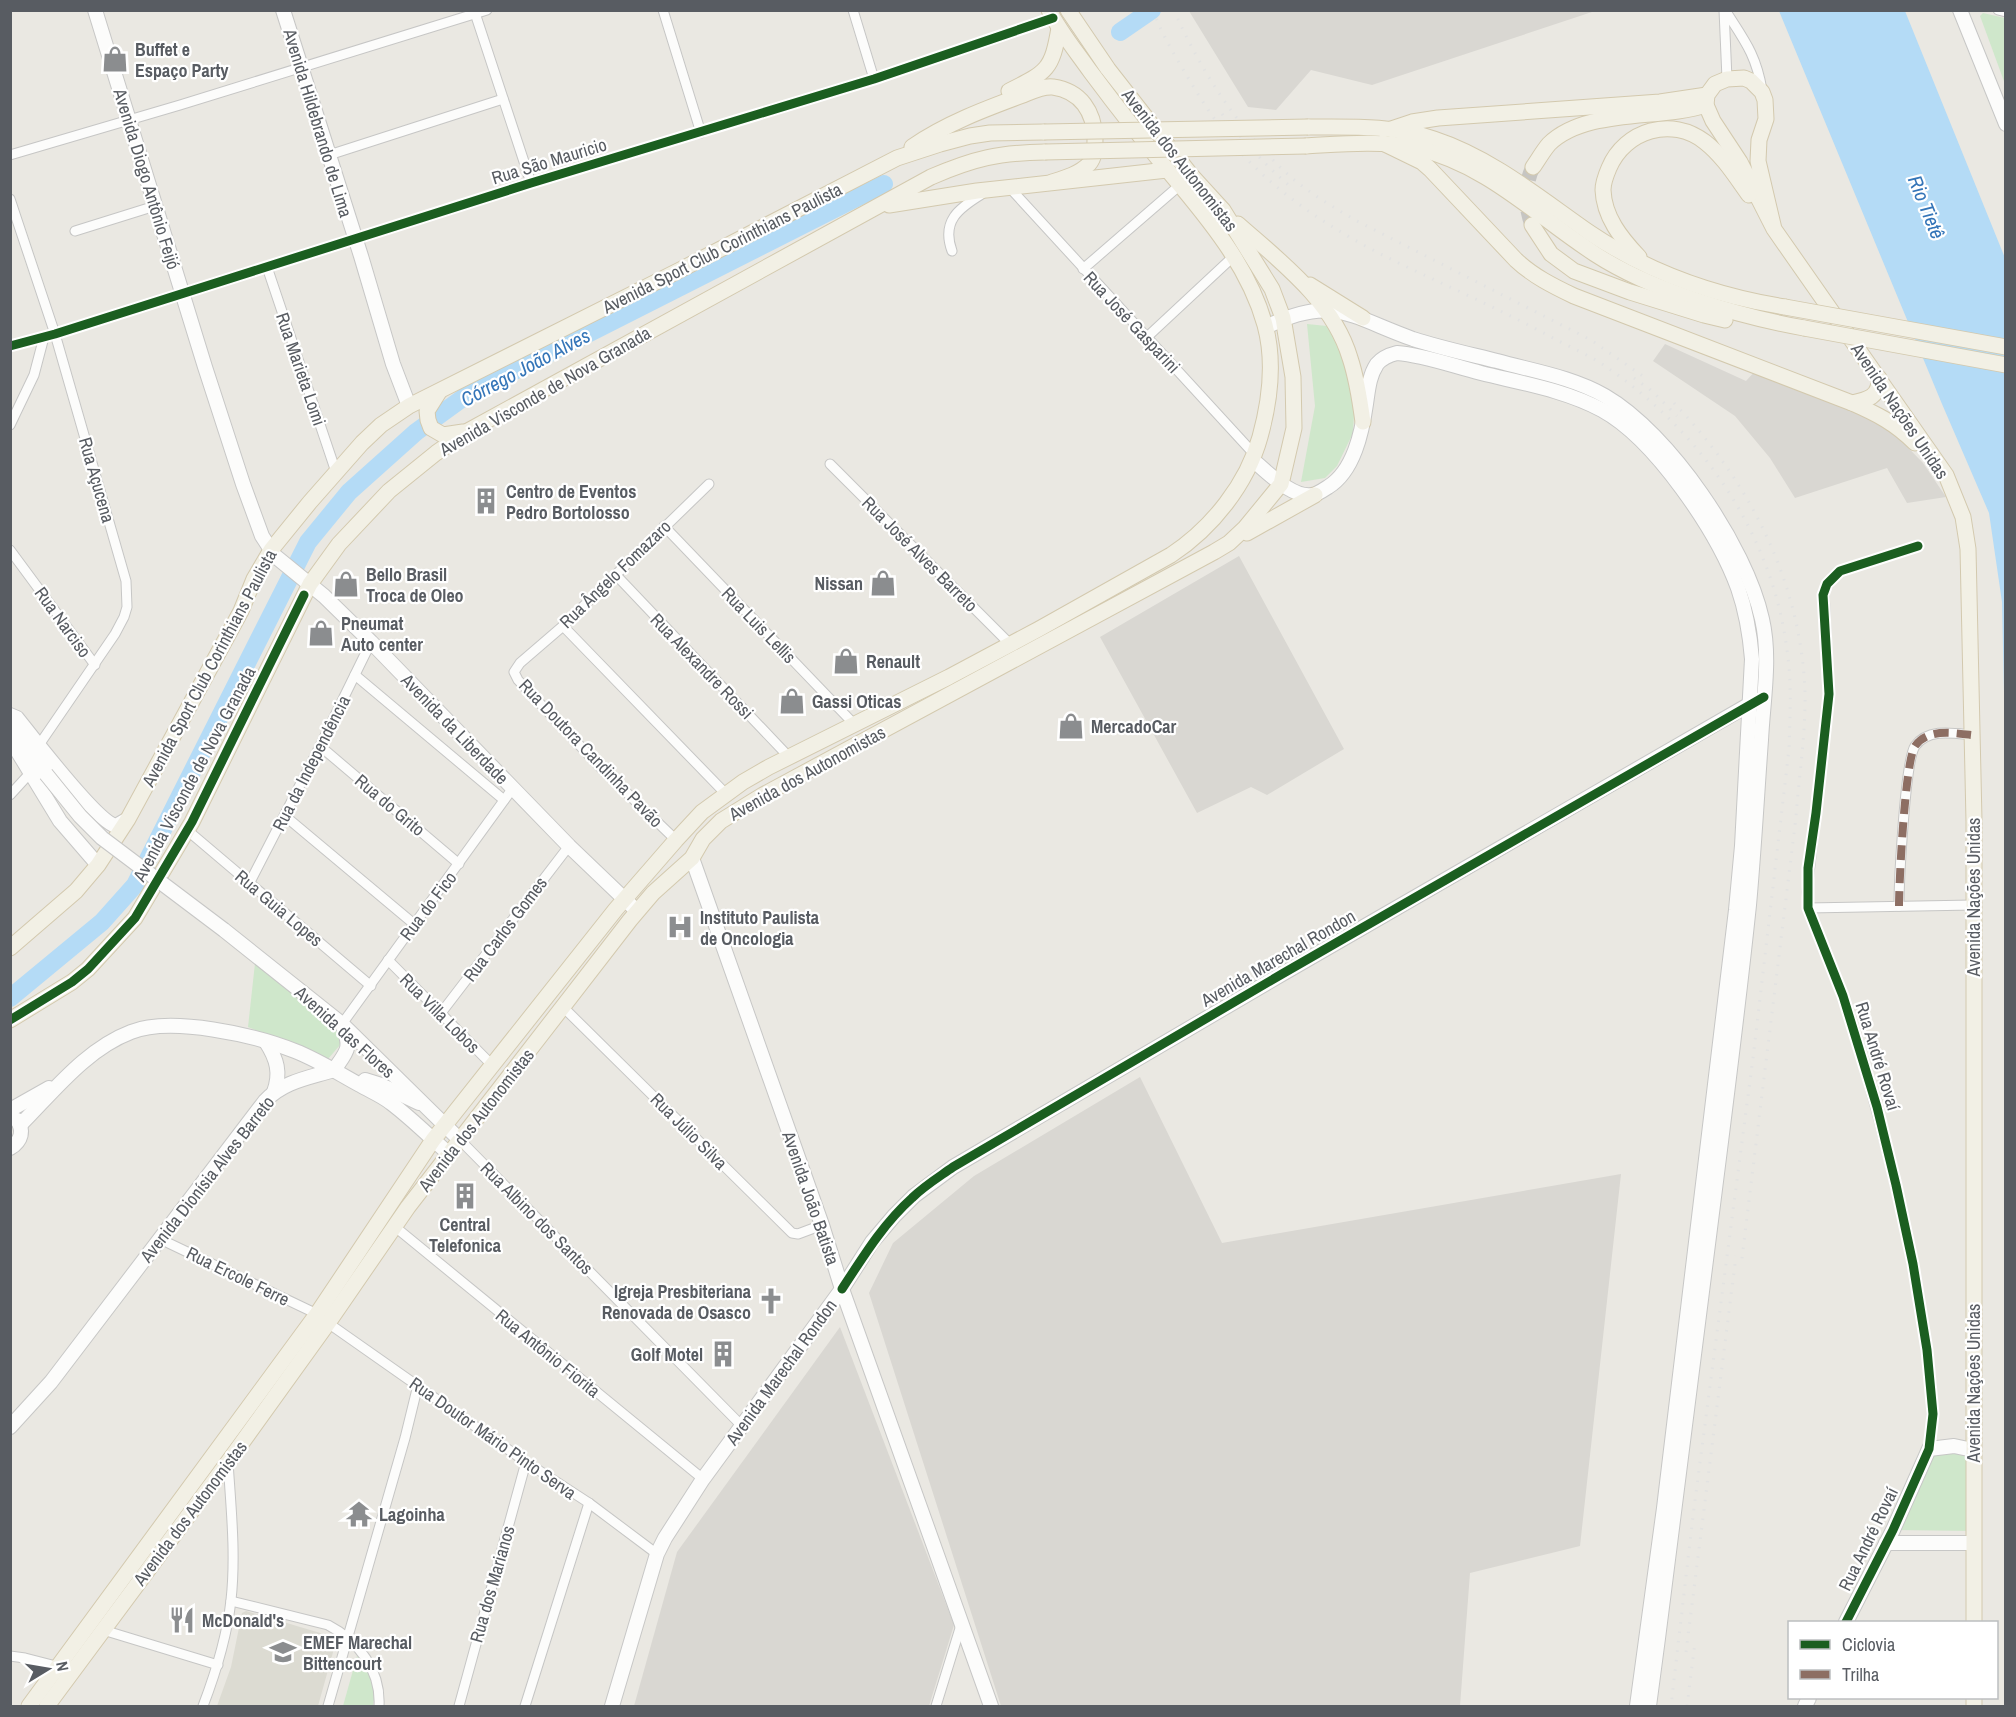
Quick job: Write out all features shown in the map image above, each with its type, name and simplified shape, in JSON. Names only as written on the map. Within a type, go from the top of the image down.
[{"type":"main road","name":"Avenida Diogo Antônio Feijó","points":[[95,10],[243,484],[259,530],[273,553]]},
{"type":"main road","name":"Avenida Hildebrando de Lima","points":[[283,10],[393,364],[409,406]]},
{"type":"main road","name":"Avenida dos Autonomistas","points":[[29,1707],[322,1319],[637,911],[653,893],[692,858],[703,839],[722,821],[763,795],[1229,543],[1252,521],[1281,484],[1294,428],[1293,377],[1283,318],[1272,289],[1222,210],[1191,175],[1108,69],[1068,10]]},
{"type":"main road","points":[[1960,10],[2006,124]]},
{"type":"main road","name":"Avenida dos Autonomistas","points":[[47,1707],[228,1462],[322,1319],[433,1140],[624,899],[702,812],[769,767],[1010,644],[1148,569],[1183,547],[1218,514],[1254,457],[1268,409],[1270,382],[1270,357],[1266,327],[1257,303],[1234,256],[1213,226],[1115,104],[1053,19]]},
{"type":"main road","points":[[994,105],[1001,95],[1030,81],[1051,63],[1054,54],[1053,19]]},
{"type":"main road","points":[[1533,167],[1549,144],[1574,128],[1613,119],[1689,111],[1707,100],[1715,84],[1727,79],[1744,78],[1751,81],[1762,92]]},
{"type":"main road","points":[[897,158],[925,138],[994,105],[1047,87],[1067,90],[1084,103],[1092,114],[1095,149],[1093,157],[1082,170],[1052,183]]},
{"type":"main road","name":"Avenida Nações Unidas","points":[[1762,92],[1767,109],[1759,140],[1759,171],[1774,229]]},
{"type":"main road","points":[[1386,136],[1412,122],[1438,118],[1707,100]]},
{"type":"main road","name":"Avenida Nações Unidas","points":[[1707,100],[1713,121],[1736,154],[1774,229],[1946,475],[1963,517],[1968,549],[1974,905],[1974,1621]]},
{"type":"main road","name":"Avenida Sport Club Corinthians Paulista","points":[[10,948],[76,891],[98,866],[128,819],[241,611],[254,579],[273,553],[336,471],[381,425],[409,406],[437,394],[897,158],[940,144],[990,133],[1308,127],[1386,136]]},
{"type":"main road","points":[[1646,264],[1613,225],[1607,211],[1603,190],[1604,179],[1618,151],[1641,134],[1654,130],[1668,129],[1692,135],[1704,141],[1716,152],[1774,229]]},
{"type":"main road","points":[[1386,136],[1434,139],[1478,159],[1515,180],[1623,253],[1679,279],[1713,290],[1785,307],[2006,347]]},
{"type":"main road","points":[[1386,136],[1469,166],[1491,179],[1595,254],[1634,276],[1710,305],[1784,324],[2006,365]]},
{"type":"main road","points":[[1386,136],[1430,169],[1515,260],[1549,284],[1852,403],[1888,420],[1900,428],[1946,475]]},
{"type":"main road","name":"Avenida Visconde de Nova Granada","points":[[10,1020],[72,982],[88,969],[114,943],[141,909],[187,830],[304,580],[389,491],[460,433],[931,177],[962,164],[995,155],[1306,146],[1386,136]]},
{"type":"main road","points":[[1716,152],[1736,154],[1752,148],[1759,140]]},
{"type":"main road","points":[[878,207],[988,190],[1167,170]]},
{"type":"main road","points":[[1222,210],[1300,280],[1325,309],[1339,331],[1350,356],[1358,387],[1363,422]]},
{"type":"main road","points":[[1532,225],[1551,254],[1574,271],[1598,281],[1704,315],[1760,327],[1772,328],[1784,324]]},
{"type":"main road","points":[[1300,280],[1364,318]]},
{"type":"main road","points":[[1266,327],[1304,311],[1325,309],[1364,318],[1426,343],[1564,379],[1604,396],[1635,418],[1656,438],[1693,484],[1726,532],[1747,575],[1762,617],[1764,697],[1754,847],[1743,963],[1649,1707]]},
{"type":"main road","points":[[1229,543],[1315,495],[1341,476],[1348,464],[1363,422],[1374,369],[1384,358],[1396,353],[1563,394],[1594,406],[1623,424],[1645,444],[1695,507],[1730,569],[1745,611],[1752,659],[1736,910],[1664,1508],[1637,1707]]},
{"type":"main road","points":[[1852,403],[1869,399],[1875,394],[1879,378]]},
{"type":"main road","points":[[437,394],[427,411],[430,428],[439,434],[460,433]]},
{"type":"main road","points":[[1254,457],[1281,484],[1302,494],[1315,495]]},
{"type":"main road","name":"Avenida da Liberdade","points":[[273,553],[371,642],[569,846],[637,911]]},
{"type":"main road","name":"Avenida Marechal Rondon","points":[[612,1707],[657,1554],[665,1538],[702,1479],[842,1289],[872,1242],[914,1196],[953,1167],[1281,974],[1764,697]]},
{"type":"main road","points":[[10,715],[16,718],[94,811],[111,825],[116,826],[128,819]]},
{"type":"main road","name":"Avenida das Flores","points":[[10,725],[80,816],[102,838],[224,930],[342,1024],[460,1140]]},
{"type":"main road","points":[[10,739],[60,821],[98,866]]},
{"type":"main road","points":[[60,821],[84,840],[91,840],[97,837],[102,829],[94,811]]},
{"type":"main road","points":[[692,858],[691,849],[695,828],[702,812]]},
{"type":"main road","name":"Avenida João Batista","points":[[692,858],[991,1707]]},
{"type":"main road","points":[[334,1070],[348,1050],[348,1039],[342,1024]]},
{"type":"main road","points":[[10,1148],[20,1139],[21,1134],[15,1120],[94,1053],[132,1031],[172,1026],[197,1028],[266,1042],[296,1052],[391,1102],[449,1154]]},
{"type":"main road","points":[[266,1042],[277,1063],[279,1074],[274,1092]]},
{"type":"main road","points":[[334,1070],[381,1085],[427,1106]]},
{"type":"main road","name":"Avenida Dionísia Alves Barreto","points":[[10,1427],[51,1382],[274,1092],[288,1084],[334,1070]]},
{"type":"main road","points":[[10,1110],[69,1076]]},
{"type":"main road","points":[[1929,1449],[1954,1446],[1973,1450]]},
{"type":"main road","name":"Rua André Rovaí","points":[[1847,1621],[1929,1449]]},
{"type":"main road","name":"Rua André Rovaí","points":[[1886,1543],[1974,1543]]},
{"type":"street","points":[[10,156],[129,121],[474,12],[487,10]]},
{"type":"street","points":[[663,10],[700,133]]},
{"type":"street","points":[[853,10],[874,79]]},
{"type":"street","points":[[1725,10],[1727,79]]},
{"type":"street","points":[[1725,10],[1751,50],[1758,67],[1762,92]]},
{"type":"street","points":[[1998,10],[2006,12]]},
{"type":"street","points":[[474,12],[531,183]]},
{"type":"street","name":"Rua São Mauricio","points":[[10,346],[55,334],[531,183],[874,79],[1053,19]]},
{"type":"street","points":[[329,155],[503,99]]},
{"type":"street","points":[[1083,269],[1180,185]]},
{"type":"street","name":"Rua José Gasparini","points":[[1010,188],[1254,457]]},
{"type":"street","points":[[952,251],[948,233],[955,214],[988,190]]},
{"type":"street","name":"Rua Açucena","points":[[10,199],[55,334],[128,592],[124,617],[115,634],[39,745]]},
{"type":"street","points":[[75,231],[155,206]]},
{"type":"street","points":[[1146,338],[1234,256]]},
{"type":"street","name":"Rua Marieta Lomi","points":[[267,267],[336,471]]},
{"type":"street","points":[[10,425],[34,375],[44,337]]},
{"type":"street","name":"Rua José Alves Barreto","points":[[830,464],[1010,644]]},
{"type":"street","name":"Rua Ângelo Fomazaro","points":[[520,663],[563,626],[709,484]]},
{"type":"street","name":"Rua Luis Lellis","points":[[664,526],[854,724]]},
{"type":"street","name":"Rua André Rovaí","points":[[1918,546],[1840,572],[1833,577],[1824,591],[1829,694],[1808,868],[1808,908],[1843,996],[1877,1107],[1896,1185],[1913,1264],[1928,1360],[1933,1414],[1929,1449]]},
{"type":"street","name":"Rua Narciso","points":[[10,550],[95,665]]},
{"type":"street","name":"Rua Alexandre Rossi","points":[[616,575],[789,757]]},
{"type":"street","points":[[563,626],[726,794]]},
{"type":"street","name":"Rua da Independência","points":[[249,884],[371,642]]},
{"type":"street","name":"Rua Doutora Candinha Pavão","points":[[520,663],[514,672],[518,680],[601,768],[676,840]]},
{"type":"street","points":[[355,675],[504,800]]},
{"type":"street","points":[[1899,906],[1910,764],[1915,747],[1928,736],[1935,734],[1971,735]]},
{"type":"street","name":"Rua do Grito","points":[[320,746],[459,864]]},
{"type":"street","points":[[10,795],[31,772]]},
{"type":"street","name":"Rua do Fico","points":[[342,1024],[513,788]]},
{"type":"street","points":[[285,816],[414,924]]},
{"type":"street","name":"Rua Guia Lopes","points":[[187,830],[371,986]]},
{"type":"street","name":"Rua Carlos Gomes","points":[[441,1012],[569,846]]},
{"type":"street","points":[[1808,908],[1974,905]]},
{"type":"street","name":"Rua Villa Lobos","points":[[388,960],[493,1066]]},
{"type":"street","name":"Rua Júlio Silva","points":[[563,1007],[792,1233],[798,1234],[822,1225]]},
{"type":"street","name":"Rua Albino dos Santos","points":[[460,1140],[741,1425]]},
{"type":"street","name":"Rua Antônio Fiorita","points":[[394,1226],[702,1479]]},
{"type":"street","name":"Rua Ercole Ferre","points":[[160,1239],[322,1319]]},
{"type":"street","name":"Rua Doutor Mário Pinto Serva","points":[[322,1319],[526,1462],[589,1503],[657,1554]]},
{"type":"street","points":[[328,1707],[402,1449],[418,1385]]},
{"type":"street","points":[[203,1707],[218,1665],[231,1601],[232,1536],[228,1462]]},
{"type":"street","name":"Rua dos Marianos","points":[[459,1707],[526,1462]]},
{"type":"street","points":[[525,1707],[589,1503]]},
{"type":"street","points":[[231,1601],[328,1625],[348,1638],[365,1656],[373,1669],[380,1694],[379,1707]]},
{"type":"street","points":[[936,1707],[960,1624]]},
{"type":"street","points":[[103,1630],[218,1665]]},
{"type":"street","points":[[10,1656],[60,1667]]},
{"type":"shaded area","points":[[1189,11],[1595,11],[1372,85],[1311,70],[1276,110],[1248,107]]},
{"type":"shaded area","points":[[1665,344],[1746,381],[1757,369],[1888,427],[1923,463],[1946,497],[1907,503],[1887,468],[1795,498],[1770,458],[1735,416],[1653,361]]},
{"type":"shaded area","points":[[1239,556],[1344,749],[1267,795],[1251,787],[1197,813],[1100,637]]},
{"type":"shaded area","points":[[1140,1077],[1222,1243],[1621,1174],[1580,1546],[1470,1573],[1460,1706],[1001,1706],[869,1293],[893,1243],[974,1176]]},
{"type":"shaded area","points":[[840,1327],[954,1625],[929,1706],[634,1706],[677,1552]]},
{"type":"shaded area","name":"EMEF Marechal Bittencourt","points":[[246,1611],[337,1638],[318,1706],[217,1706],[231,1667],[242,1613]]},
{"type":"green space","points":[[1983,13],[2005,18],[2005,84],[1980,16]]},
{"type":"green space","points":[[1307,324],[1327,326],[1336,336],[1355,397],[1353,433],[1337,466],[1325,478],[1301,482],[1315,406]]},
{"type":"green space","points":[[255,963],[340,1028],[340,1045],[328,1059],[248,1027]]},
{"type":"green space","points":[[1929,1449],[1973,1450],[1974,1531],[1893,1530]]},
{"type":"green space","points":[[357,1656],[367,1668],[374,1684],[373,1706],[343,1706]]},
{"type":"water","name":"Rio Tietê","points":[[1779,11],[1905,11],[2005,258],[2005,738],[2002,602],[1989,513]]},
{"type":"waterway","name":"Córrego João Alves","points":[[1120,32],[1152,10]]},
{"type":"waterway","name":"Córrego João Alves","points":[[10,998],[102,922],[135,885],[308,542],[349,492],[416,432],[467,395],[884,184]]},
{"type":"tunnel","points":[[1532,225],[1526,196],[1533,167]]},
{"type":"railway","points":[[1153,10],[1171,49],[1212,115],[1244,156],[1280,190],[1320,219],[1363,245],[1517,319],[1599,362],[1635,388],[1668,418],[1698,450],[1724,486],[1747,524],[1765,564],[1779,606],[1790,675],[1789,749],[1754,1050],[1693,1516],[1671,1706]]},
{"type":"railway","points":[[1174,10],[1195,53],[1234,115],[1265,152],[1299,184],[1357,221],[1591,340],[1647,379]]},
{"type":"railway","points":[[1222,114],[1255,152],[1292,188]]},
{"type":"railway","points":[[1634,378],[1652,391],[1677,416]]},
{"type":"railway","points":[[1674,403],[1725,465],[1766,534],[1793,610],[1801,649],[1805,690],[1796,817],[1741,1266]]},
{"type":"railway","points":[[1686,1652],[1736,1256]]},
{"type":"railway","points":[[1687,1706],[1695,1642]]},
{"type":"marked path","points":[[1899,906],[1901,849],[1908,774],[1915,746],[1920,740],[1934,734],[1971,735]]},
{"type":"cycle path","points":[[10,346],[55,334],[531,183],[874,79],[1053,18]]},
{"type":"cycle path","points":[[1847,1621],[1893,1530],[1929,1449],[1933,1414],[1927,1350],[1913,1264],[1877,1107],[1843,996],[1808,908],[1808,868],[1829,694],[1823,595],[1827,584],[1840,571],[1918,546]]},
{"type":"cycle path","points":[[10,1020],[72,982],[88,969],[135,918],[192,822],[304,595]]},
{"type":"cycle path","points":[[842,1289],[874,1241],[902,1208],[953,1167],[1282,974],[1764,697]]},
{"type":"place","name":"Buffet e Espaço Party","points":[[115,59]]},
{"type":"place","name":"Centro de Eventos Pedro Bortolosso","points":[[486,501]]},
{"type":"place","name":"Nissan","points":[[883,583]]},
{"type":"place","name":"Bello Brasil Troca de Oleo","points":[[346,584]]},
{"type":"place","name":"Pneumat Auto center","points":[[321,633]]},
{"type":"place","name":"Renault","points":[[846,661]]},
{"type":"place","name":"Gassi Oticas","points":[[792,701]]},
{"type":"place","name":"MercadoCar","points":[[1071,726]]},
{"type":"place","name":"Instituto Paulista de Oncologia","points":[[680,927]]},
{"type":"place","name":"Central Telefonica","points":[[465,1196]]},
{"type":"place","name":"Igreja Presbiteriana Renovada de Osasco","points":[[771,1301]]},
{"type":"place","name":"Golf Motel","points":[[723,1354]]},
{"type":"place","name":"Lagoinha","points":[[359,1514]]},
{"type":"place","name":"McDonald's","points":[[182,1620]]},
{"type":"place","name":"EMEF Marechal Bittencourt","points":[[283,1652]]}]
